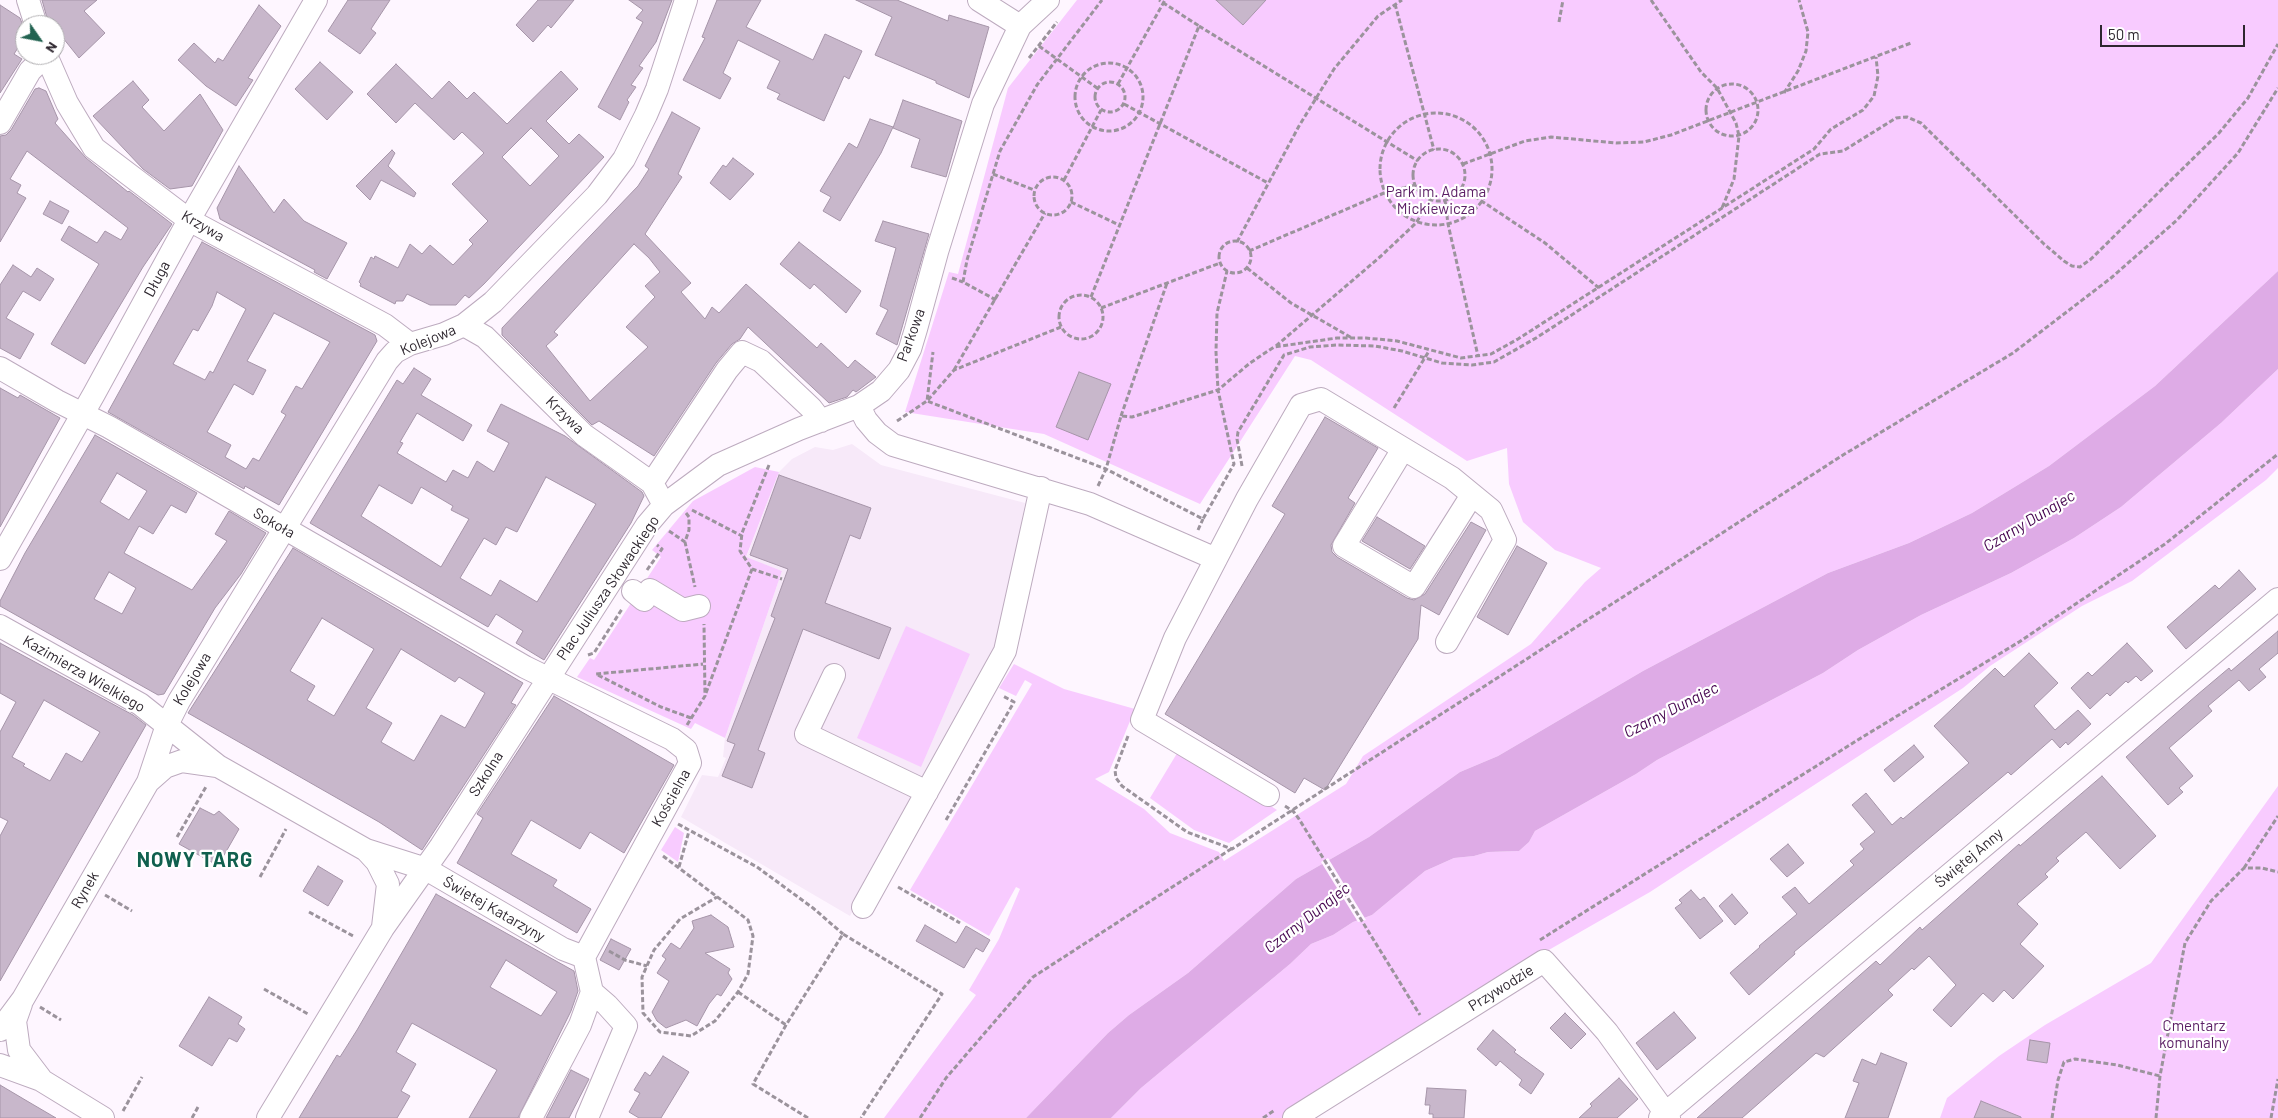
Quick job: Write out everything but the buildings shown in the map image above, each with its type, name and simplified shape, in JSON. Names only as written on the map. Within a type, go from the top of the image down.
[{"type":"street","points":[[28,0],[33,15]]},
{"type":"street","name":"Długa","points":[[0,560],[83,414],[189,220],[316,0]]},
{"type":"street","name":"Kolejowa","points":[[167,724],[178,701],[387,361],[395,352],[410,344],[444,334],[464,325],[493,302],[597,195],[624,159],[657,89],[686,0]]},
{"type":"street","points":[[979,0],[1020,26]]},
{"type":"street","name":"Parkowa","points":[[859,406],[881,391],[899,370],[910,349],[959,179],[983,104],[1020,26],[1054,9]]},
{"type":"street","points":[[0,123],[30,70],[35,65]]},
{"type":"street","name":"Krzywa","points":[[50,65],[67,103],[94,148],[189,220],[385,325],[410,344]]},
{"type":"street","name":"Krzywa","points":[[464,325],[485,337],[584,435],[652,483],[664,505]]},
{"type":"street","points":[[652,483],[727,370],[742,352],[762,361],[811,408],[821,421]]},
{"type":"street","name":"Sokoła","points":[[0,368],[109,427],[547,679]]},
{"type":"street","points":[[1268,795],[1142,720],[1175,638],[1247,498],[1301,406],[1321,399],[1452,478],[1491,510],[1505,540],[1447,642]]},
{"type":"street","points":[[859,406],[866,420],[877,433],[893,445],[1090,504],[1216,559]]},
{"type":"street","name":"Plac Juliusza Słowackiego","points":[[547,679],[648,524],[664,505],[718,465],[859,406]]},
{"type":"street","points":[[1403,449],[1344,546],[1414,587],[1472,495]]},
{"type":"street","points":[[863,907],[1005,651],[1041,488]]},
{"type":"street","points":[[633,591],[644,600],[650,590],[683,610],[699,606]]},
{"type":"street","name":"Świętej Anny","points":[[1665,1116],[2278,599]]},
{"type":"street","name":"Kazimierza Wielkiego","points":[[0,626],[140,704],[167,724]]},
{"type":"street","points":[[834,676],[806,734],[927,792]]},
{"type":"street","name":"Kościelna","points":[[547,679],[672,738],[686,750],[690,763],[584,957]]},
{"type":"street","name":"Szkolna","points":[[426,869],[547,679]]},
{"type":"street","name":"Rynek","points":[[42,1080],[20,1050],[15,1021],[28,1001],[148,782],[167,724],[214,773]]},
{"type":"street","name":"Rynek","points":[[148,782],[165,767],[182,761],[214,773],[366,850],[426,869],[383,928],[268,1118]]},
{"type":"street","name":"Rynek","points":[[366,850],[378,862],[388,884],[383,928]]},
{"type":"street","name":"Świętej Katarzyny","points":[[426,869],[563,949],[584,957]]},
{"type":"street","points":[[531,1118],[580,1025],[592,992],[584,957]]},
{"type":"street","name":"Przywodzie","points":[[1294,1118],[1544,962],[1607,1032],[1665,1116]]},
{"type":"street","points":[[587,1118],[626,1026],[592,992]]},
{"type":"street","name":"Rynek","points":[[0,1030],[28,1001]]},
{"type":"street","name":"Rynek","points":[[0,1065],[42,1080],[112,1116]]},
{"type":"path","points":[[963,282],[967,260],[1000,151],[1037,85],[1102,0]]},
{"type":"path","points":[[1159,0],[1164,1],[1200,26],[1418,161]]},
{"type":"path","points":[[1237,242],[1268,183],[1334,70],[1378,16],[1402,0]]},
{"type":"path","points":[[1559,22],[1563,0]]},
{"type":"path","points":[[1651,0],[1701,72],[1717,88],[1736,122],[1739,136],[1734,179],[1721,208]]},
{"type":"path","points":[[1783,93],[1798,71],[1806,51],[1808,32],[1799,0]]},
{"type":"path","points":[[1118,84],[1164,1]]},
{"type":"path","points":[[1396,4],[1434,150]]},
{"type":"path","points":[[1024,65],[1039,46],[1054,9]]},
{"type":"path","points":[[1091,297],[1118,225],[1200,26]]},
{"type":"path","points":[[1463,164],[1489,152],[1525,141],[1551,137],[1616,143],[1644,142],[1671,135],[1911,43]]},
{"type":"path","points":[[1239,474],[1242,466],[1237,439],[1238,432],[1284,355],[1310,347],[1337,345],[1375,346],[1402,351],[1442,363],[1472,365],[1494,362],[1536,338],[1820,154],[1843,151],[1896,118],[1907,117],[1922,123],[2044,244],[2064,262],[2080,267],[2091,259],[2219,133],[2248,98],[2278,44]]},
{"type":"path","points":[[1039,46],[1097,88]]},
{"type":"path","points":[[1274,347],[1337,338],[1352,338],[1397,342],[1461,358],[1491,354],[1599,288],[1814,149],[1831,129],[1863,110],[1874,96],[1878,76],[1876,57]]},
{"type":"path","points":[[1114,63],[1126,68],[1137,78],[1143,93],[1140,113],[1122,129],[1110,131],[1092,126],[1081,117],[1076,107],[1075,96],[1082,78],[1092,68],[1102,64],[1114,63]]},
{"type":"path","points":[[1111,82],[1118,84],[1123,90],[1124,104],[1119,110],[1112,112],[1101,110],[1094,101],[1097,88],[1103,83],[1111,82]]},
{"type":"path","points":[[1729,84],[1743,86],[1753,95],[1758,108],[1755,121],[1746,132],[1739,136],[1720,134],[1709,121],[1706,112],[1708,99],[1717,88],[1729,84]]},
{"type":"path","points":[[920,1118],[946,1078],[1033,977],[1843,455],[2013,353],[2110,278],[2177,220],[2238,153],[2278,88]]},
{"type":"path","points":[[1124,104],[1268,183]]},
{"type":"path","points":[[1064,180],[1101,110]]},
{"type":"path","points":[[1433,112],[1455,115],[1474,127],[1488,144],[1493,166],[1490,188],[1478,207],[1460,220],[1438,226],[1416,223],[1397,211],[1384,194],[1379,172],[1382,150],[1387,141],[1394,131],[1412,117],[1433,112]]},
{"type":"path","points":[[1442,148],[1457,155],[1465,169],[1464,186],[1453,198],[1436,202],[1421,195],[1413,181],[1414,164],[1426,152],[1434,150],[1442,148]]},
{"type":"path","points":[[993,174],[1034,190]]},
{"type":"path","points":[[1053,176],[1064,180],[1071,190],[1071,202],[1064,212],[1057,215],[1045,213],[1036,205],[1034,190],[1038,182],[1053,176]]},
{"type":"path","points":[[1249,251],[1384,194],[1415,185]]},
{"type":"path","points":[[1462,188],[1545,243],[1599,288]]},
{"type":"path","points":[[1121,416],[1132,417],[1218,390],[1312,315],[1416,223],[1431,199]]},
{"type":"path","points":[[1445,200],[1448,224],[1478,356]]},
{"type":"path","points":[[1071,202],[1118,225]]},
{"type":"path","points":[[892,424],[927,402],[954,370],[1045,213]]},
{"type":"path","points":[[1237,242],[1244,244],[1249,251],[1250,259],[1247,268],[1238,273],[1227,271],[1220,263],[1219,252],[1226,243],[1237,242]]},
{"type":"path","points":[[1101,308],[1220,263]]},
{"type":"path","points":[[1247,268],[1291,303],[1352,338]]},
{"type":"path","points":[[1190,547],[1203,519],[1234,464],[1218,390],[1216,352],[1217,313],[1227,271]]},
{"type":"path","points":[[945,276],[963,282],[996,300]]},
{"type":"path","points":[[1090,504],[1106,469],[1121,416],[1168,283]]},
{"type":"path","points":[[1075,295],[1091,297],[1101,308],[1103,323],[1094,336],[1078,340],[1064,333],[1058,319],[1062,304],[1075,295]]},
{"type":"path","points":[[954,370],[1061,327]]},
{"type":"path","points":[[1394,408],[1430,351]]},
{"type":"path","points":[[927,402],[1106,469],[1203,519]]},
{"type":"path","points":[[1538,941],[1856,741],[2019,642],[2165,544],[2278,454]]},
{"type":"path","points":[[771,458],[742,536],[740,551],[752,569],[782,579]]},
{"type":"path","points":[[705,696],[703,664],[704,614],[700,613],[685,542],[689,530],[689,517],[682,506],[742,536]]},
{"type":"path","points":[[663,527],[685,542]]},
{"type":"path","points":[[585,656],[594,654],[633,591],[662,549],[652,540]]},
{"type":"path","points":[[678,744],[705,696],[752,569]]},
{"type":"path","points":[[691,718],[661,707],[596,674],[703,664]]},
{"type":"path","points":[[946,820],[1014,702],[1001,694]]},
{"type":"path","points":[[1142,720],[1136,716],[1115,770],[1116,778],[1122,786],[1187,832],[1232,849]]},
{"type":"path","points":[[176,837],[214,773]]},
{"type":"path","points":[[2156,1118],[2160,1076],[2185,943],[2212,901],[2244,868],[2278,816]]},
{"type":"path","points":[[1299,819],[1412,1001]]},
{"type":"path","points":[[672,821],[757,867],[813,908],[843,934],[942,994],[861,1118]]},
{"type":"path","points":[[260,877],[288,824]]},
{"type":"path","points":[[679,867],[689,831]]},
{"type":"path","points":[[657,851],[679,867],[717,896],[748,920],[752,936],[748,974],[738,992],[715,1021],[691,1036],[660,1032],[643,1013],[642,977],[654,950],[680,919],[717,896]]},
{"type":"path","points":[[2244,868],[2262,868],[2278,872]]},
{"type":"path","points":[[100,893],[132,911]]},
{"type":"path","points":[[309,912],[358,939]]},
{"type":"path","points":[[808,1118],[753,1084],[786,1024],[843,934]]},
{"type":"path","points":[[606,949],[625,960],[648,966]]},
{"type":"path","points":[[264,989],[313,1016]]},
{"type":"path","points":[[738,992],[786,1024]]},
{"type":"path","points":[[28,1001],[61,1020]]},
{"type":"path","points":[[2052,1118],[2058,1080],[2064,1062],[2075,1059],[2117,1065],[2160,1076]]},
{"type":"path","points":[[112,1116],[142,1077]]},
{"type":"path","points":[[2271,1118],[2278,1079]]},
{"type":"path","points":[[192,1118],[198,1107]]},
{"type":"shaded area","points":[[852,444],[881,465],[1025,503],[997,656],[850,916],[681,817],[702,775],[718,777],[726,758],[723,757],[725,738],[782,571],[746,558],[779,472],[792,459],[815,447],[833,450]]},
{"type":"green space","name":"Park im. Adama Mickiewicza","points":[[1077,0],[1216,0],[1243,25],[1266,0],[2278,0],[2278,271],[2155,386],[2049,466],[1972,513],[1909,543],[1828,573],[1643,671],[1498,756],[1460,772],[1369,837],[1296,879],[1188,973],[1129,1015],[1108,1033],[1026,1118],[884,1118],[976,995],[969,990],[999,939],[1020,889],[1016,887],[989,936],[910,890],[1032,684],[1025,680],[1016,696],[999,688],[1014,664],[1064,689],[1135,709],[1109,772],[1095,779],[1144,809],[1170,833],[1219,852],[1224,861],[1346,784],[1363,756],[1531,644],[1585,582],[1601,568],[1555,550],[1523,522],[1509,484],[1507,448],[1467,461],[1311,360],[1295,356],[1200,504],[1044,434],[905,412],[949,272],[958,274],[1008,88]]},
{"type":"green space","points":[[2278,369],[2278,468],[2266,480],[2132,581],[2082,606],[1990,666],[1963,688],[1650,892],[1526,963],[1283,1118],[1111,1118],[1141,1088],[1290,964],[1311,944],[1333,935],[1353,922],[1372,915],[1425,871],[1454,858],[1474,856],[1488,852],[1519,851],[1529,842],[1535,831],[1636,774],[1657,760],[1823,673],[1858,650],[1921,615],[2011,573],[2074,538],[2121,507],[2221,423]]},
{"type":"green space","points":[[755,467],[779,472],[746,557],[782,571],[725,738],[695,723],[691,729],[577,677],[590,658],[594,660],[661,557],[652,550],[693,501]]},
{"type":"green space","points":[[906,626],[970,654],[921,767],[857,738]]},
{"type":"green space","points":[[1179,750],[1277,810],[1229,843],[1194,830],[1150,798]]},
{"type":"green space","name":"Cmentarz komunalny","points":[[2278,786],[2278,1118],[1940,1118],[1947,1098],[1999,1056],[2045,1025],[2151,963]]},
{"type":"green space","points":[[675,827],[684,833],[678,862],[661,850]]},
{"type":"water","name":"Czarny Dunajec","points":[[2278,271],[2278,369],[2221,423],[2121,507],[2074,538],[2011,573],[1921,615],[1858,650],[1823,673],[1657,760],[1636,774],[1535,831],[1529,842],[1519,851],[1488,852],[1474,856],[1454,858],[1425,871],[1372,915],[1353,922],[1333,935],[1311,944],[1290,964],[1141,1088],[1111,1118],[1026,1118],[1108,1033],[1129,1015],[1188,973],[1296,879],[1369,837],[1460,772],[1498,756],[1643,671],[1828,573],[1909,543],[1972,513],[2049,466],[2155,386]]},
{"type":"pier","points":[[1328,858],[1366,920],[1358,922],[1321,862]]},
{"type":"district","name":"NOWY TARG","points":[[195,860]]}]
